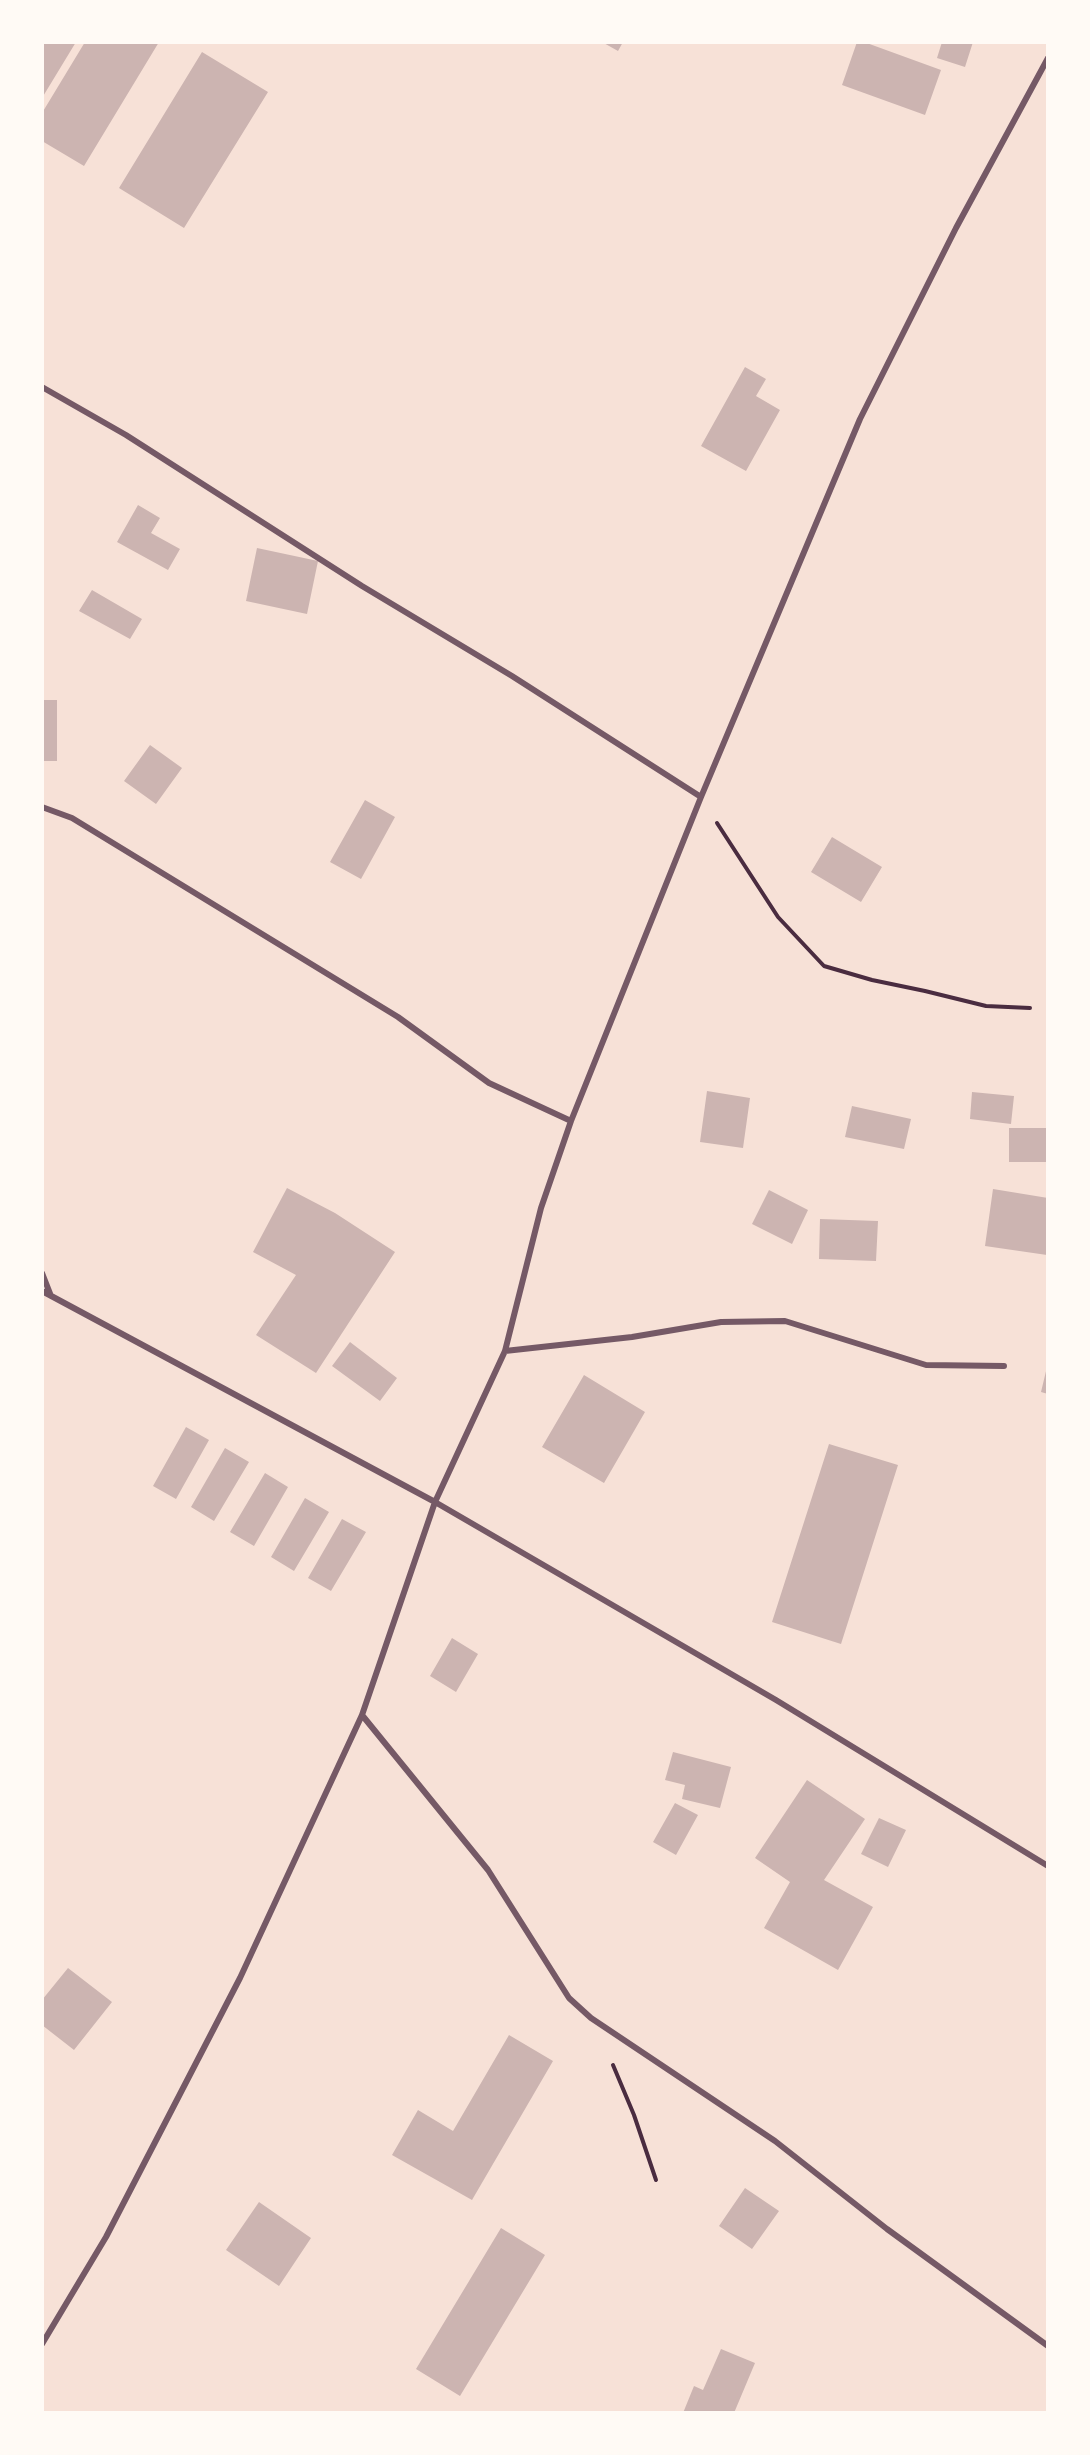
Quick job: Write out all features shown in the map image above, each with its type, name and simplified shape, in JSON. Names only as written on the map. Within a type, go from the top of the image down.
[{"type":"street","points":[[42,2344],[106,2237],[234,1988],[362,1715],[435,1502],[505,1351],[542,1208],[571,1121],[701,797],[860,419],[956,228],[1048,58]]},
{"type":"street","points":[[42,387],[126,435],[362,586],[512,676],[701,797]]},
{"type":"street","points":[[42,807],[72,818],[398,1017],[489,1083],[571,1121]]},
{"type":"street","points":[[42,1273],[51,1297]]},
{"type":"street","points":[[42,1291],[435,1502],[776,1700],[1048,1866]]},
{"type":"street","points":[[505,1351],[632,1337],[721,1322],[785,1322],[926,1365],[1004,1366]]},
{"type":"street","points":[[362,1715],[488,1870],[569,1998],[591,2018],[775,2141],[896,2235],[1048,2346]]},
{"type":"path","points":[[701,797],[778,917],[824,966],[872,980],[986,1006],[1030,1008]]},
{"type":"path","points":[[612,2063],[634,2115],[656,2180]]},
{"type":"building","points":[[42,42],[76,42],[42,98]]},
{"type":"building","points":[[85,42],[159,42],[84,166],[42,141],[42,113]]},
{"type":"building","points":[[602,42],[623,42],[618,51]]},
{"type":"building","points":[[857,42],[864,42],[941,70],[925,115],[842,85]]},
{"type":"building","points":[[942,42],[973,42],[965,67],[937,58]]},
{"type":"building","points":[[202,52],[268,92],[184,228],[119,188]]},
{"type":"building","points":[[745,367],[766,379],[756,396],[780,410],[746,471],[701,446]]},
{"type":"building","points":[[138,505],[160,518],[151,533],[180,549],[168,570],[117,542]]},
{"type":"building","points":[[257,548],[318,561],[307,614],[246,601]]},
{"type":"building","points":[[92,590],[142,619],[130,639],[79,611]]},
{"type":"building","points":[[42,700],[57,700],[57,761],[42,761]]},
{"type":"building","points":[[150,745],[182,768],[156,804],[124,781]]},
{"type":"building","points":[[365,800],[395,817],[361,879],[330,862]]},
{"type":"building","points":[[832,837],[882,867],[861,902],[811,872]]},
{"type":"building","points":[[707,1091],[750,1098],[743,1148],[700,1142]]},
{"type":"building","points":[[972,1092],[1014,1096],[1011,1124],[970,1119]]},
{"type":"building","points":[[852,1106],[911,1119],[904,1149],[845,1137]]},
{"type":"building","points":[[1009,1128],[1048,1128],[1048,1162],[1009,1162]]},
{"type":"building","points":[[287,1188],[335,1213],[395,1252],[316,1373],[256,1335],[296,1275],[253,1252]]},
{"type":"building","points":[[993,1189],[1048,1198],[1047,1255],[985,1246]]},
{"type":"building","points":[[769,1190],[808,1210],[792,1244],[752,1224]]},
{"type":"building","points":[[820,1219],[878,1221],[876,1261],[819,1259]]},
{"type":"building","points":[[350,1342],[397,1378],[380,1401],[332,1366]]},
{"type":"building","points":[[1048,1367],[1048,1394],[1041,1392]]},
{"type":"building","points":[[584,1375],[645,1412],[604,1483],[542,1447]]},
{"type":"building","points":[[186,1427],[209,1440],[176,1499],[153,1486]]},
{"type":"building","points":[[829,1444],[898,1465],[841,1644],[772,1622]]},
{"type":"building","points":[[225,1448],[249,1462],[214,1521],[191,1507]]},
{"type":"building","points":[[265,1473],[288,1487],[254,1546],[230,1532]]},
{"type":"building","points":[[305,1498],[329,1512],[294,1571],[271,1557]]},
{"type":"building","points":[[342,1519],[366,1532],[331,1591],[308,1578]]},
{"type":"building","points":[[452,1638],[478,1654],[456,1692],[430,1676]]},
{"type":"building","points":[[673,1752],[731,1767],[720,1808],[682,1799],[685,1785],[665,1780]]},
{"type":"building","points":[[807,1780],[865,1819],[824,1880],[873,1907],[838,1970],[764,1928],[790,1882],[755,1858]]},
{"type":"building","points":[[675,1803],[698,1815],[676,1855],[653,1842]]},
{"type":"building","points":[[879,1818],[906,1830],[888,1867],[861,1854]]},
{"type":"building","points":[[68,1968],[112,2002],[74,2050],[42,2025],[42,2000]]},
{"type":"building","points":[[509,2035],[553,2061],[472,2200],[392,2155],[418,2110],[453,2131]]},
{"type":"building","points":[[745,2188],[779,2211],[752,2249],[719,2226]]},
{"type":"building","points":[[259,2202],[311,2238],[279,2286],[226,2250]]},
{"type":"building","points":[[501,2228],[545,2255],[460,2396],[416,2369]]},
{"type":"building","points":[[721,2349],[755,2363],[734,2413],[683,2413],[694,2386],[703,2390]]}]
